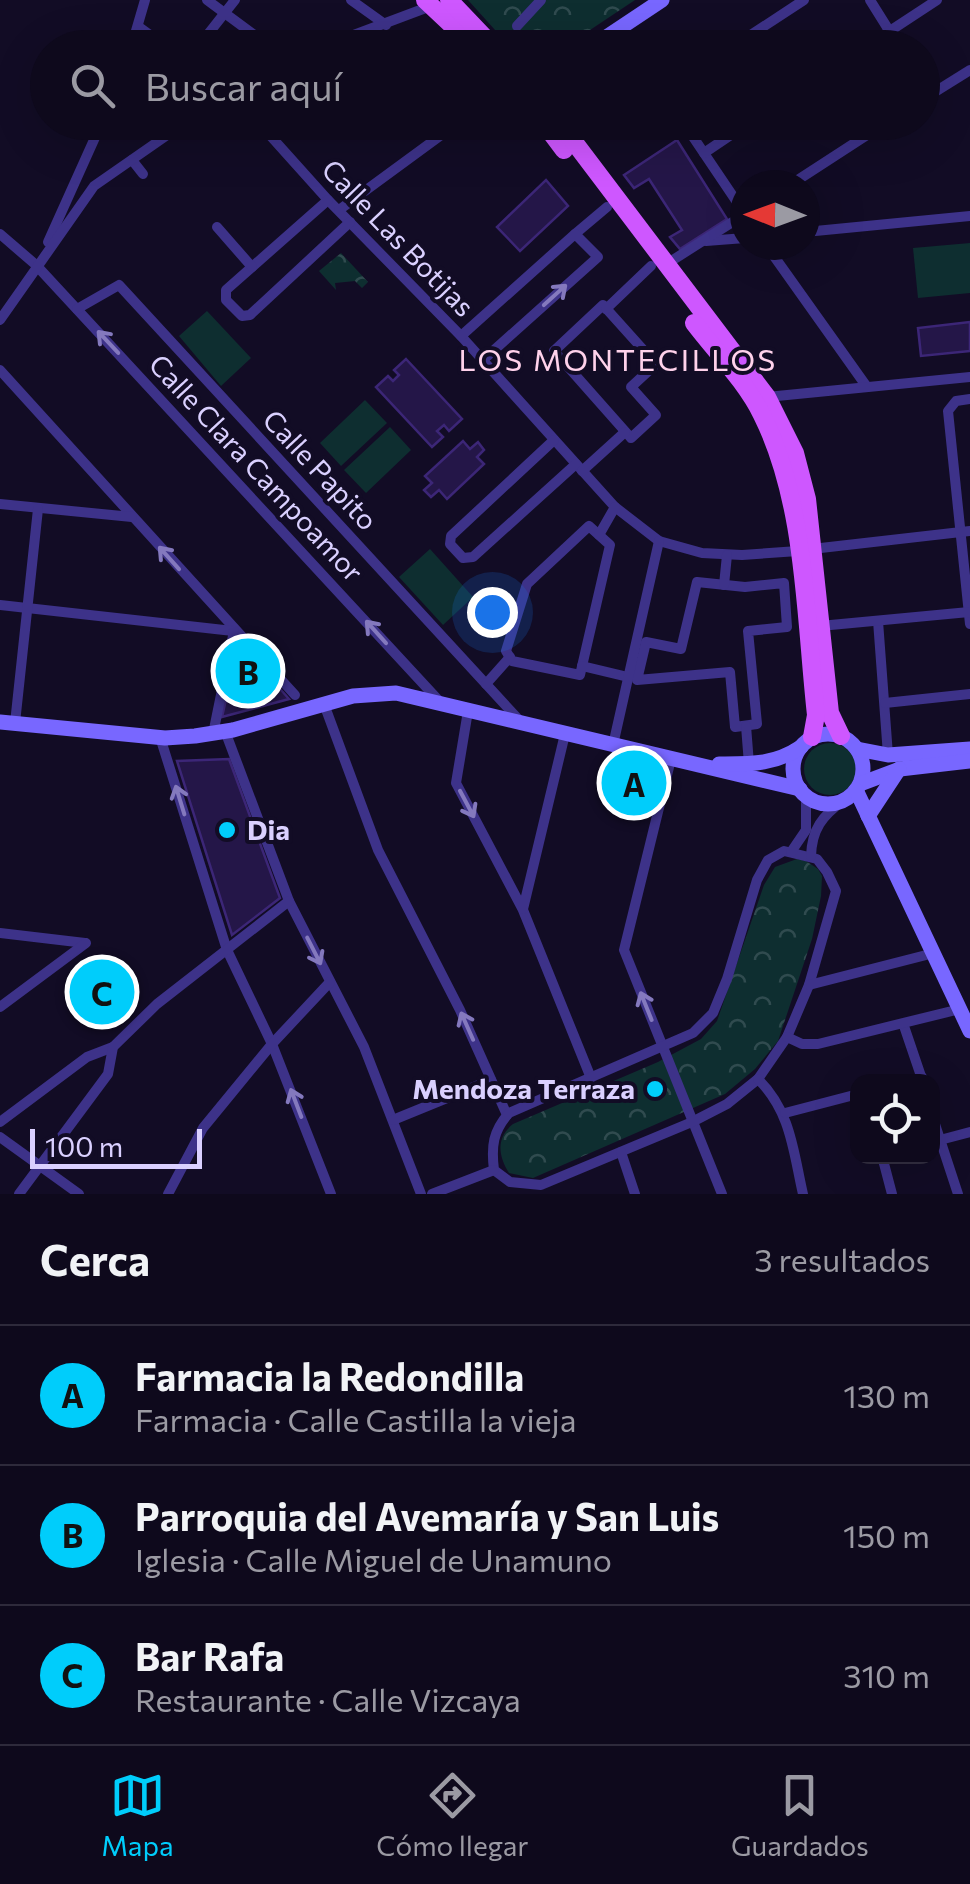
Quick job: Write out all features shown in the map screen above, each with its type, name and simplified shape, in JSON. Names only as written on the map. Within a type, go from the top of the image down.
[{"type":"main road","points":[[616,30],[662,0]]},
{"type":"main road","points":[[435,2],[460,30]]},
{"type":"main road","points":[[435,2],[473,30]]},
{"type":"main road","points":[[557,140],[607,207],[767,397],[795,453],[808,499],[805,550],[794,604],[816,714],[793,768],[803,793]]},
{"type":"main road","points":[[570,140],[760,410],[781,456],[805,550],[830,714],[840,736]]},
{"type":"main road","points":[[8,722],[160,736],[219,732],[353,696],[396,694],[671,758],[803,793],[825,804],[900,768],[970,762]]},
{"type":"main road","points":[[690,763],[782,760],[806,742],[831,734],[857,749],[888,755],[970,748]]},
{"type":"main road","points":[[857,749],[863,766],[854,792],[970,1031]]},
{"type":"main road","points":[[868,816],[900,768]]},
{"type":"street","points":[[138,30],[145,0]]},
{"type":"street","points":[[206,0],[247,30]]},
{"type":"street","points":[[211,30],[235,0]]},
{"type":"street","points":[[351,0],[386,25]]},
{"type":"street","points":[[517,26],[541,0]]},
{"type":"street","points":[[758,30],[804,0]]},
{"type":"street","points":[[870,0],[888,30]]},
{"type":"street","points":[[891,30],[936,0]]},
{"type":"street","points":[[371,30],[435,2]]},
{"type":"street","points":[[139,27],[143,30]]},
{"type":"street","points":[[940,89],[970,70]]},
{"type":"street","points":[[36,265],[95,140]]},
{"type":"street","points":[[0,320],[94,186],[160,140]]},
{"type":"street","name":"Calle Las Botijas","points":[[274,140],[462,336],[615,506],[660,540],[702,554],[727,554],[805,550],[965,531]]},
{"type":"street","points":[[339,210],[434,140]]},
{"type":"street","points":[[695,140],[730,192]]},
{"type":"street","points":[[704,153],[723,140]]},
{"type":"street","points":[[813,170],[860,140]]},
{"type":"street","points":[[132,160],[143,174]]},
{"type":"street","points":[[87,162],[96,170],[112,174]]},
{"type":"street","points":[[328,200],[226,290],[226,300],[242,316],[250,316],[350,222]]},
{"type":"street","points":[[462,336],[607,207]]},
{"type":"street","points":[[820,231],[970,216]]},
{"type":"street","points":[[606,309],[658,266],[730,224]]},
{"type":"street","points":[[216,227],[252,267]]},
{"type":"street","name":"Calle Clara Campoamor","points":[[0,234],[78,309],[442,704]]},
{"type":"street","points":[[482,360],[598,257],[576,234]]},
{"type":"street","points":[[701,242],[730,239]]},
{"type":"street","points":[[777,260],[867,387]]},
{"type":"street","name":"Calle Papito","points":[[78,309],[122,282],[521,722]]},
{"type":"street","points":[[603,306],[656,364],[631,387],[656,415],[630,438],[625,432],[554,351],[603,306]]},
{"type":"street","points":[[0,370],[295,695]]},
{"type":"street","points":[[767,397],[970,377]]},
{"type":"street","points":[[970,399],[956,401],[948,411],[965,531],[970,624]]},
{"type":"street","points":[[554,440],[451,536],[450,544],[463,558],[472,557],[625,432]]},
{"type":"street","points":[[0,504],[132,517]]},
{"type":"street","points":[[599,535],[615,506]]},
{"type":"street","points":[[8,722],[28,608],[38,508]]},
{"type":"street","points":[[589,526],[610,545],[580,675],[512,661],[510,657],[506,651],[528,584],[589,526]]},
{"type":"street","points":[[612,745],[628,677],[638,657],[646,642],[681,650],[697,582],[745,587],[784,583],[794,604],[787,626],[748,631],[756,724],[735,727],[730,672],[638,680],[638,657],[660,540]]},
{"type":"street","points":[[724,585],[727,554]]},
{"type":"street","points":[[0,604],[234,631]]},
{"type":"street","points":[[819,626],[969,612]]},
{"type":"street","points":[[878,621],[888,755]]},
{"type":"street","points":[[234,631],[219,732],[289,901],[364,1047],[421,1194]]},
{"type":"street","points":[[486,684],[510,657]]},
{"type":"street","points":[[582,666],[628,677]]},
{"type":"street","points":[[885,702],[970,694]]},
{"type":"street","points":[[324,704],[378,850],[460,1010],[507,1115]]},
{"type":"street","points":[[468,710],[456,784],[523,910],[591,1078]]},
{"type":"street","points":[[746,726],[749,764]]},
{"type":"street","points":[[523,910],[565,734]]},
{"type":"street","points":[[160,736],[227,950],[272,1044],[331,1194]]},
{"type":"street","points":[[671,758],[624,950],[722,1194]]},
{"type":"street","points":[[810,856],[812,832],[828,812],[854,792]]},
{"type":"street","points":[[791,852],[806,830],[803,793]]},
{"type":"street","points":[[784,851],[791,852],[810,856],[828,872],[836,891],[809,985],[788,1037],[758,1079],[727,1104],[692,1122],[542,1190],[510,1182],[494,1170],[492,1148],[497,1126],[507,1115],[693,1033],[712,1013],[727,979],[757,880],[768,860],[784,851]]},
{"type":"street","points":[[0,1122],[87,1057],[113,1047],[156,1004],[289,901]]},
{"type":"street","points":[[0,933],[86,943],[0,1006]]},
{"type":"street","points":[[809,985],[934,953]]},
{"type":"street","points":[[168,1194],[203,1128],[272,1044],[330,982]]},
{"type":"street","points":[[788,1037],[802,1044],[818,1044],[904,1026],[960,1009]]},
{"type":"street","points":[[904,1026],[920,1074]]},
{"type":"street","points":[[19,1194],[108,1074],[113,1047]]},
{"type":"street","points":[[758,1079],[785,1113],[802,1194]]},
{"type":"street","points":[[393,1120],[491,1080]]},
{"type":"street","points":[[785,1113],[850,1096]]},
{"type":"street","points":[[958,1194],[940,1140],[970,1132]]},
{"type":"street","points":[[0,1137],[79,1194]]},
{"type":"street","points":[[620,1152],[635,1194]]},
{"type":"street","points":[[884,1164],[891,1194]]},
{"type":"street","points":[[432,1194],[494,1170]]},
{"type":"green space","points":[[468,0],[635,0],[590,30],[495,30]]},
{"type":"green space","points":[[970,243],[970,293],[918,298],[913,248]]},
{"type":"green space","points":[[341,253],[368,282],[362,288],[355,281],[335,283],[336,290],[319,271]]},
{"type":"green space","points":[[207,311],[251,358],[221,386],[179,336]]},
{"type":"green space","points":[[365,400],[387,423],[341,466],[320,443]]},
{"type":"green space","points":[[390,427],[411,450],[366,493],[344,470]]},
{"type":"green space","points":[[430,549],[473,597],[443,625],[399,577]]},
{"type":"green space","points":[[830,743],[848,751],[856,769],[848,787],[830,795],[812,787],[804,769],[812,751]]},
{"type":"green space","points":[[797,859],[818,869],[822,876],[821,896],[812,939],[778,1041],[755,1069],[725,1094],[533,1178],[509,1173],[501,1147],[513,1124],[658,1062],[701,1039],[717,1021],[764,885],[775,867]]},
{"type":"building","points":[[677,140],[727,219],[680,249],[670,237],[682,230],[649,179],[634,188],[624,175]]},
{"type":"building","points":[[546,180],[568,206],[520,251],[497,227]]},
{"type":"building","points":[[970,322],[970,351],[921,356],[918,328]]},
{"type":"building","points":[[406,359],[462,419],[449,431],[444,425],[437,431],[443,437],[432,447],[376,387],[388,376],[393,381],[399,375],[394,370]]},
{"type":"building","points":[[463,441],[470,449],[478,442],[484,450],[477,457],[484,464],[447,499],[439,490],[431,497],[424,490],[432,483],[425,476]]},
{"type":"building","points":[[239,642],[289,699],[222,717]]},
{"type":"building","name":"Dia","points":[[229,759],[280,898],[232,935],[177,761]]},
{"type":"place","name":"Parroquia del Avemaría y San Luis","points":[[248,671]]},
{"type":"place","name":"Farmacia la Redondilla","points":[[634,783]]},
{"type":"place","name":"Dia","points":[[227,830]]},
{"type":"place","name":"Bar Rafa","points":[[102,992]]},
{"type":"place","name":"Mendoza Terraza","points":[[655,1089]]},
{"type":"district","name":"LOS MONTECILLOS","points":[[618,361]]}]
